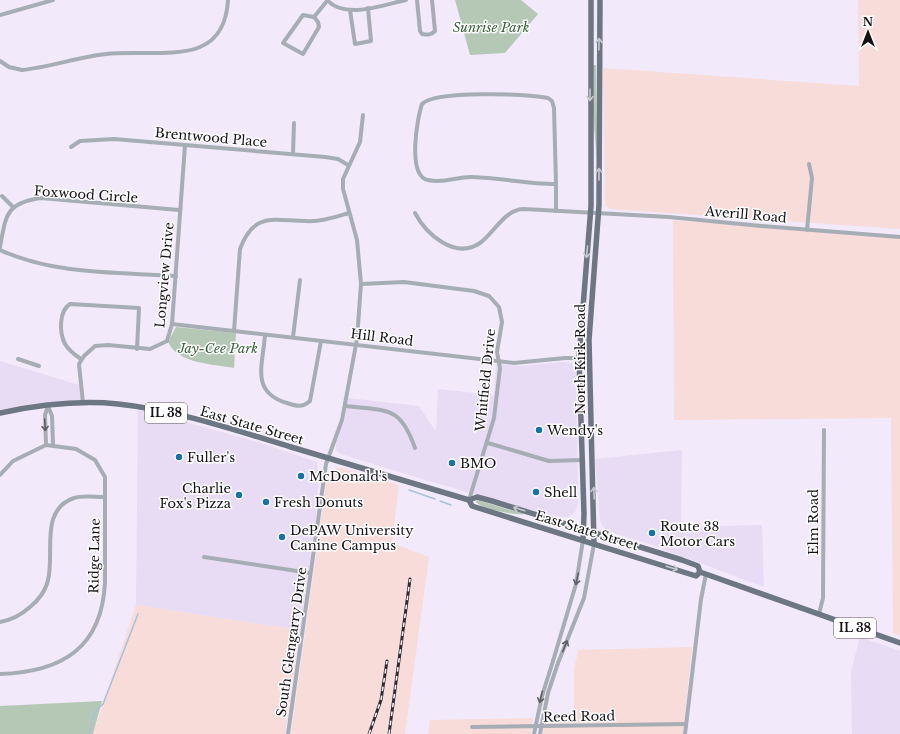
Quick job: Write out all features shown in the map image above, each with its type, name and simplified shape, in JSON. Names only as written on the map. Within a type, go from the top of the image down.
[{"type":"main road","name":"North Kirk Road","points":[[582,540],[582,460],[579,358],[590,213],[591,0]]},
{"type":"main road","name":"North Kirk Road","points":[[594,544],[595,532],[589,324],[598,213],[600,0]]},
{"type":"main road","name":"East State Street","points":[[0,413],[48,406],[83,403],[116,404],[157,410],[252,435],[469,500],[477,497],[595,532],[698,566],[700,572]]},
{"type":"main road","name":"East State Street","points":[[469,500],[472,506],[696,576],[700,572]]},
{"type":"main road","name":"East State Street","points":[[700,572],[900,643]]},
{"type":"street","points":[[0,15],[53,0]]},
{"type":"street","points":[[0,62],[9,67],[22,70],[106,54],[187,51],[201,47],[218,34],[225,22],[228,0]]},
{"type":"street","points":[[314,17],[327,0],[343,9],[350,10],[406,0]]},
{"type":"street","points":[[382,0],[386,4]]},
{"type":"street","points":[[417,0],[420,32],[422,34],[431,35],[435,31],[432,0]]},
{"type":"street","points":[[350,10],[355,44],[371,41],[368,8]]},
{"type":"street","points":[[303,15],[314,17],[318,22],[318,27],[303,54],[283,43],[303,15]]},
{"type":"street","points":[[556,184],[472,177],[444,182],[423,179],[418,172],[416,162],[417,123],[422,104],[426,100],[432,98],[474,93],[548,98],[552,101],[554,108],[556,184],[556,211]]},
{"type":"street","name":"South Glengarry Drive","points":[[288,734],[310,573],[328,457],[346,406],[356,344],[361,302],[361,284],[357,240],[349,213],[343,179],[348,165],[360,142],[362,115]]},
{"type":"street","points":[[292,154],[294,123]]},
{"type":"street","name":"Brentwood Place","points":[[71,147],[80,141],[114,138],[331,158],[348,165]]},
{"type":"street","name":"Longview Drive","points":[[82,359],[97,346],[150,349],[167,341],[172,324],[179,210],[185,145]]},
{"type":"street","points":[[807,230],[812,178],[809,164]]},
{"type":"street","points":[[2,196],[13,207],[5,222],[0,249],[25,261],[64,268],[176,276]]},
{"type":"street","name":"Foxwood Circle","points":[[13,207],[25,200],[41,198],[179,210]]},
{"type":"street","name":"Averill Road","points":[[415,213],[420,222],[443,244],[465,247],[481,242],[516,210],[529,209],[669,217],[900,237]]},
{"type":"street","points":[[234,331],[240,248],[252,227],[264,220],[279,218],[306,221],[321,220],[349,213]]},
{"type":"street","points":[[293,338],[300,280]]},
{"type":"street","name":"Whitfield Drive","points":[[361,284],[404,282],[474,291],[489,296],[499,308],[502,322],[497,352],[500,368],[494,418],[488,443],[469,500]]},
{"type":"street","points":[[83,403],[79,367],[82,359],[70,352],[65,343],[62,332],[62,314],[64,308],[70,304],[139,308],[136,349]]},
{"type":"street","name":"Hill Road","points":[[172,324],[514,363],[557,358],[589,358]]},
{"type":"street","points":[[265,335],[262,384],[271,397],[297,406],[302,406],[310,402],[321,341]]},
{"type":"street","points":[[18,359],[39,366]]},
{"type":"street","points":[[48,406],[52,416],[53,445]]},
{"type":"street","points":[[0,475],[13,461],[46,445],[45,415],[48,406]]},
{"type":"street","points":[[346,406],[383,410],[394,414],[406,426],[415,448]]},
{"type":"street","name":"Elm Road","points":[[819,614],[823,598],[824,430]]},
{"type":"street","points":[[488,443],[550,461],[582,460]]},
{"type":"street","name":"Ridge Lane","points":[[0,674],[21,673],[56,664],[70,657],[93,630],[98,620],[105,597],[105,477],[95,460],[79,450],[46,445]]},
{"type":"street","points":[[0,622],[21,615],[38,600],[48,581],[51,560],[50,528],[54,516],[62,505],[74,498],[104,497]]},
{"type":"street","name":"North Kirk Road","points":[[534,734],[542,696],[575,589],[581,561],[582,540]]},
{"type":"street","name":"North Kirk Road","points":[[540,734],[548,693],[558,663],[584,598],[594,544]]},
{"type":"street","points":[[204,557],[310,573]]},
{"type":"street","points":[[685,734],[702,592],[706,574]]},
{"type":"street","name":"Reed Road","points":[[472,727],[686,724]]},
{"type":"shaded area","points":[[858,0],[900,0],[900,229],[610,209],[605,205],[603,68],[859,86]]},
{"type":"shaded area","points":[[673,220],[900,238],[900,635],[893,633],[891,418],[674,420]]},
{"type":"shaded area","points":[[0,361],[79,385],[81,401],[0,411]]},
{"type":"shaded area","points":[[563,362],[571,363],[576,370],[578,504],[575,512],[568,517],[559,517],[523,508],[422,479],[341,454],[336,450],[336,443],[344,422],[348,398],[419,406],[436,432],[438,389],[494,395],[496,364],[522,366]]},
{"type":"shaded area","points":[[138,409],[261,443],[317,462],[319,476],[316,517],[300,630],[136,605]]},
{"type":"shaded area","points":[[682,450],[681,527],[762,525],[764,587],[652,545],[608,531],[603,527],[600,520],[595,459]]},
{"type":"shaded area","points":[[339,467],[399,485],[392,543],[429,557],[405,734],[291,734],[327,477],[331,470]]},
{"type":"shaded area","points":[[136,605],[300,630],[285,734],[93,734]]},
{"type":"shaded area","points":[[860,637],[900,651],[900,734],[852,734],[851,672]]},
{"type":"shaded area","points":[[692,647],[683,734],[543,734],[546,718],[574,717],[574,670],[578,650]]},
{"type":"shaded area","points":[[533,718],[531,734],[428,734],[430,720]]},
{"type":"green space","name":"Sunrise Park","points":[[455,0],[521,0],[538,14],[505,53],[470,55]]},
{"type":"green space","points":[[593,65],[596,65],[597,161],[593,114]]},
{"type":"green space","name":"Jay-Cee Park","points":[[176,327],[236,333],[234,368],[197,362],[180,355],[168,342]]},
{"type":"green space","points":[[477,500],[525,514],[514,514],[492,510],[480,505],[476,502]]},
{"type":"green space","points":[[102,701],[93,734],[0,734],[0,706]]},
{"type":"waterway","points":[[409,490],[435,499]]},
{"type":"waterway","points":[[440,501],[451,505]]},
{"type":"waterway","points":[[89,734],[95,712],[103,704],[138,614]]},
{"type":"railway","points":[[389,734],[410,579]]},
{"type":"railway","points":[[369,734],[381,700],[387,661]]},
{"type":"place","name":"Wendy's","points":[[539,430]]},
{"type":"place","name":"Fuller's","points":[[179,457]]},
{"type":"place","name":"BMO","points":[[452,463]]},
{"type":"place","name":"McDonald's","points":[[301,476]]},
{"type":"place","name":"Shell","points":[[536,492]]},
{"type":"place","name":"Charlie Fox's Pizza","points":[[239,495]]},
{"type":"place","name":"Fresh Donuts","points":[[266,502]]},
{"type":"place","name":"Route 38 Motor Cars","points":[[652,533]]},
{"type":"place","name":"DePAW University Canine Campus","points":[[282,537]]}]
